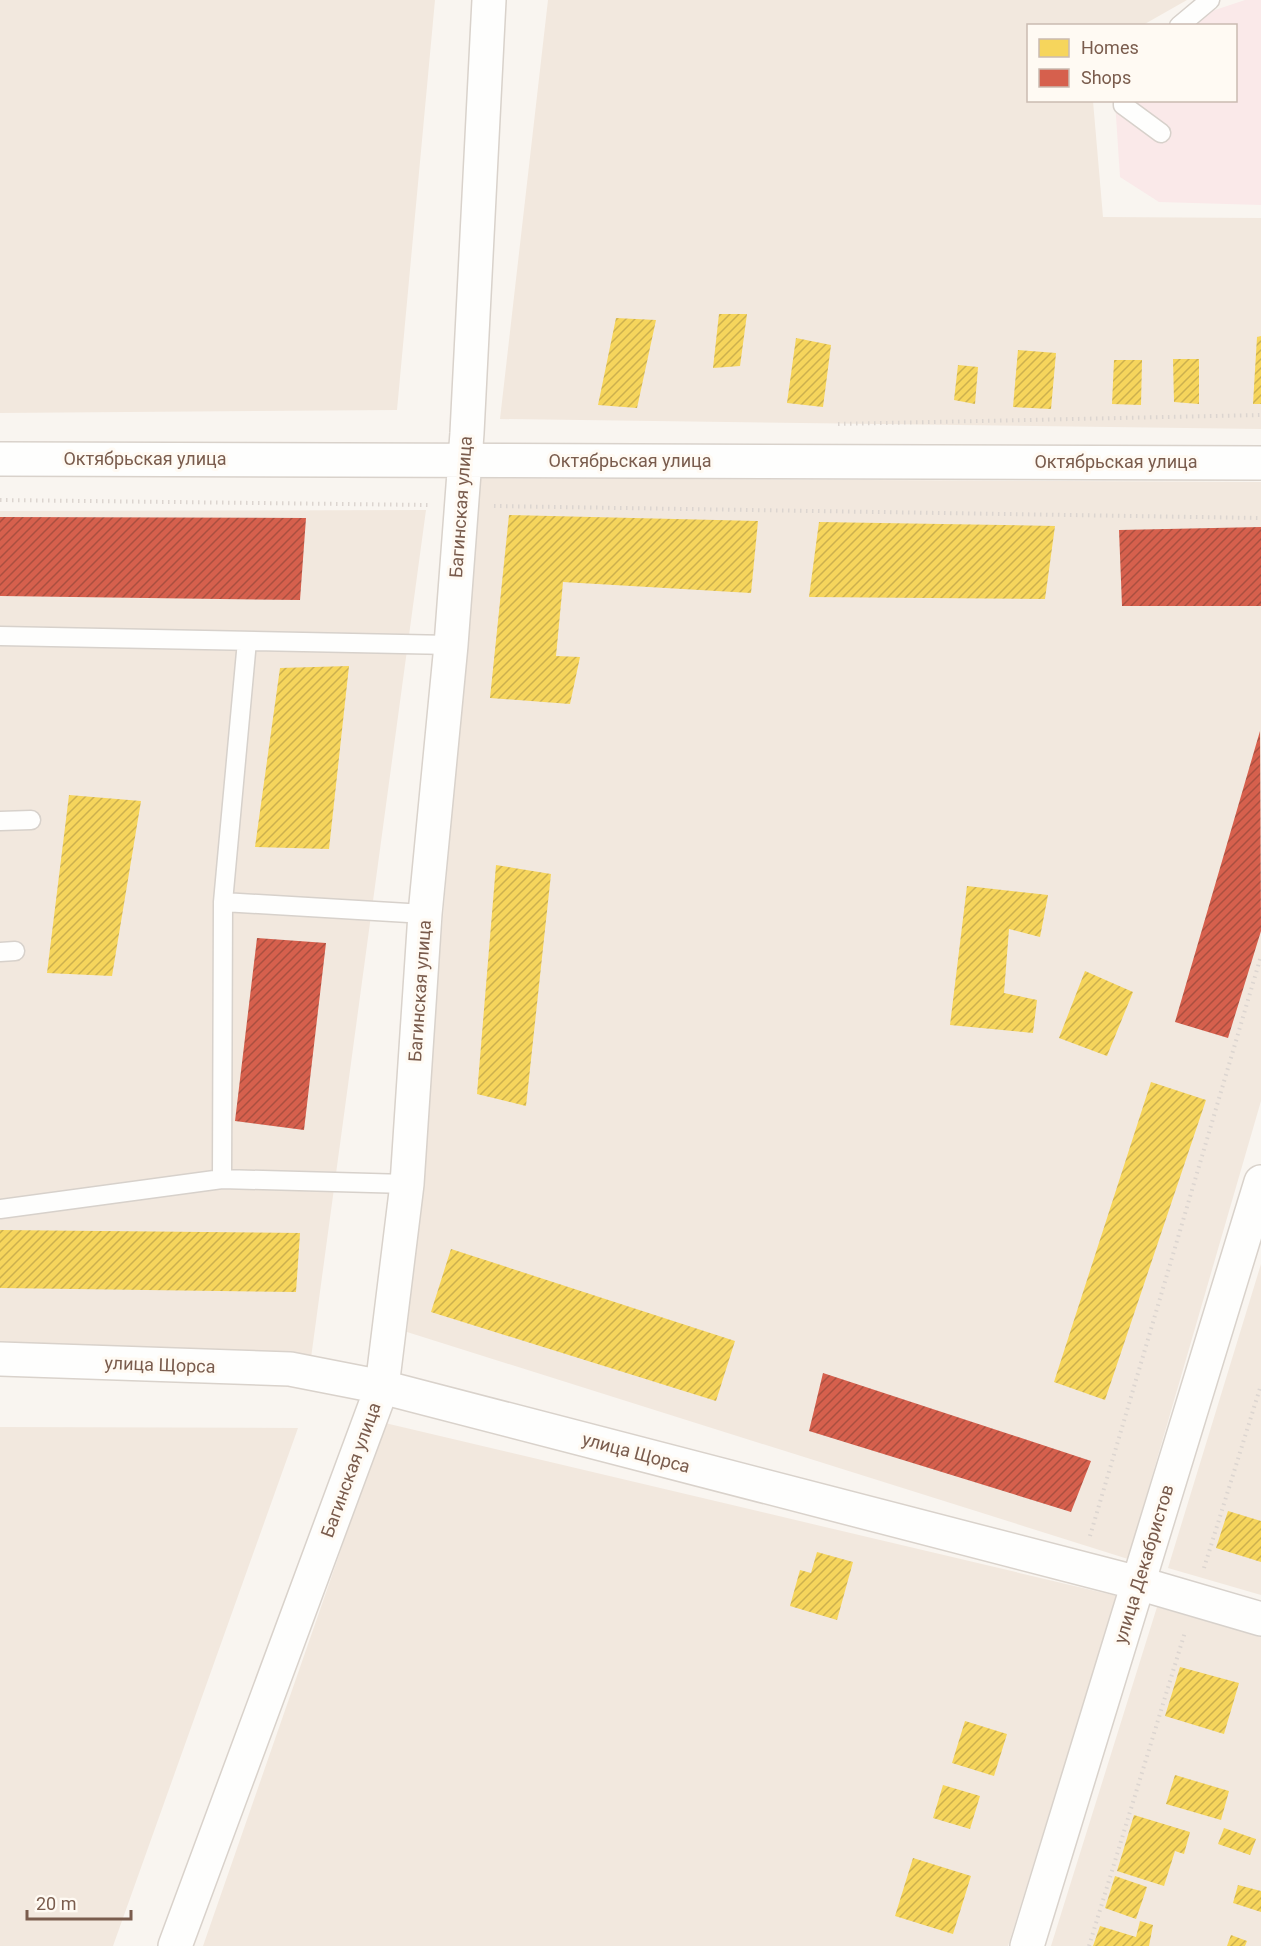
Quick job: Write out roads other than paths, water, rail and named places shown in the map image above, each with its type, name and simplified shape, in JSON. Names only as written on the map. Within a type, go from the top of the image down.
[{"type":"street","name":"Багинская улица","points":[[175,1946],[382,1387],[407,1184],[425,914],[451,645],[465,460],[489,0]]},
{"type":"street","name":"Октябрьская улица","points":[[0,459],[1261,463]]},
{"type":"street","name":"улица Декабристов","points":[[1027,1946],[1261,1182]]},
{"type":"street","name":"улица Щорса","points":[[0,1359],[290,1369],[382,1387],[1138,1583],[1261,1619]]},
{"type":"lane","points":[[1181,24],[1210,0]]},
{"type":"lane","points":[[1123,102],[1123,105],[1161,133]]},
{"type":"lane","points":[[0,636],[451,645]]},
{"type":"lane","points":[[222,1179],[223,902],[247,641]]},
{"type":"lane","points":[[0,821],[31,820]]},
{"type":"lane","points":[[223,902],[425,914]]},
{"type":"lane","points":[[0,1209],[222,1179],[407,1184]]}]
